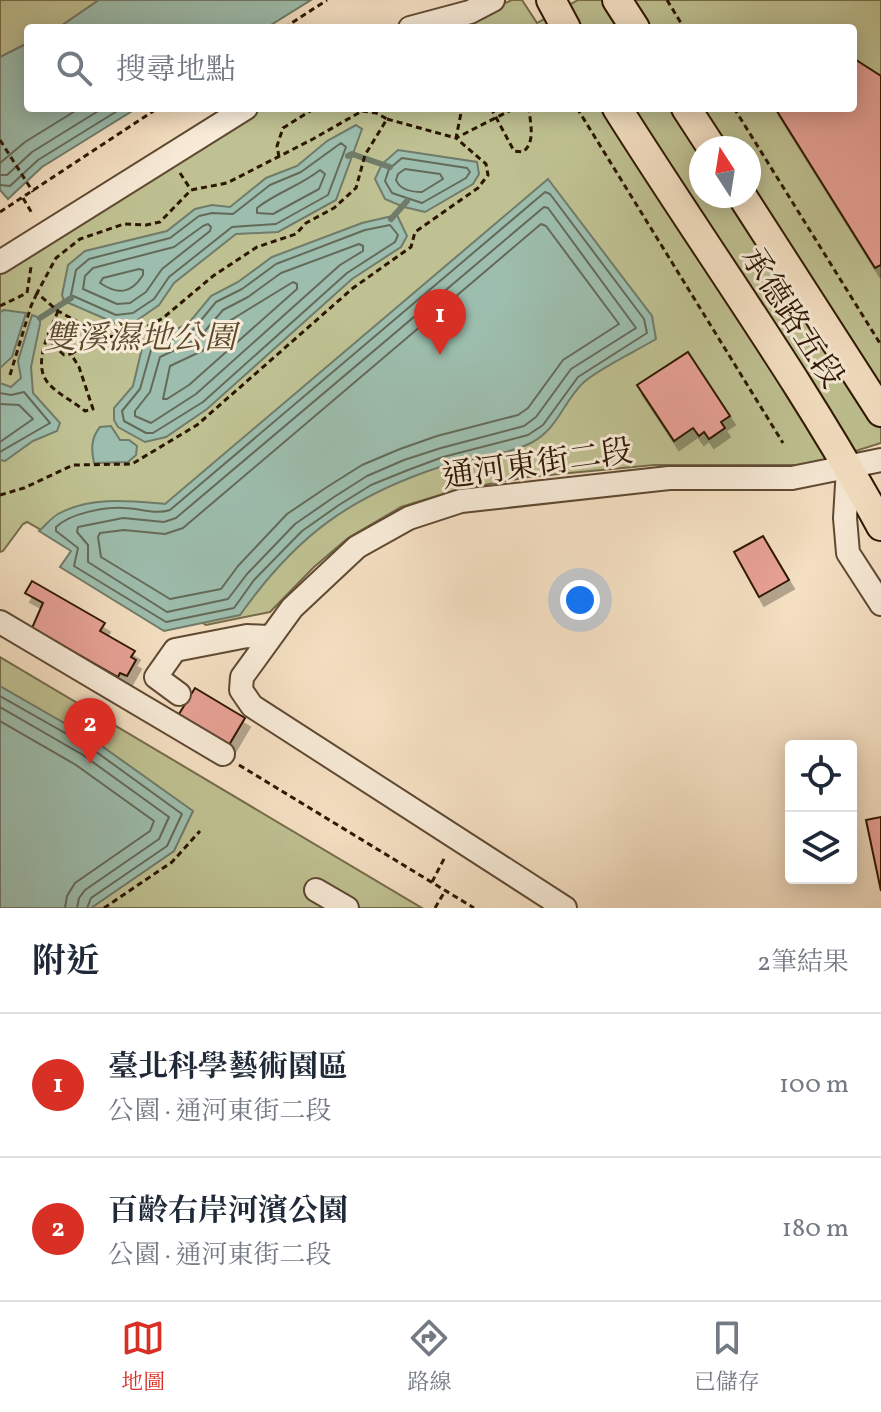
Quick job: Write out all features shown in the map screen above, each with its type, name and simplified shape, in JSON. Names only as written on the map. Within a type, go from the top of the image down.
[{"type":"main road","points":[[551,0],[564,24]]},
{"type":"main road","points":[[617,0],[632,24]]},
{"type":"main road","name":"承德路五段","points":[[620,112],[667,188],[743,298],[881,526]]},
{"type":"main road","points":[[689,112],[704,136]]},
{"type":"main road","name":"承德路五段","points":[[750,208],[881,412]]},
{"type":"street","points":[[425,24],[470,12],[493,0]]},
{"type":"street","points":[[0,262],[240,112]]},
{"type":"street","name":"通河東街二段","points":[[565,908],[252,706],[241,690],[242,677],[268,637],[292,608],[357,547],[409,518],[461,501],[669,478],[792,478],[881,460]]},
{"type":"street","points":[[848,468],[845,518],[848,553],[881,604]]},
{"type":"street","points":[[0,622],[223,754]]},
{"type":"street","points":[[179,694],[156,677],[175,650],[247,636],[268,637]]},
{"type":"street","points":[[316,890],[347,908]]},
{"type":"path","points":[[290,24],[327,0]]},
{"type":"path","points":[[667,0],[682,24]]},
{"type":"path","points":[[0,212],[152,112]]},
{"type":"path","points":[[279,157],[277,146],[283,128],[309,112]]},
{"type":"path","points":[[10,375],[37,293],[56,258],[80,239],[124,224],[160,222],[191,190],[227,183],[360,112]]},
{"type":"path","points":[[0,495],[24,488],[73,465],[132,464],[197,425],[353,288],[411,247],[415,232],[478,188],[488,175],[486,164],[456,138],[369,112]]},
{"type":"path","points":[[456,138],[461,112]]},
{"type":"path","points":[[493,112],[514,151],[523,152],[531,140],[529,112]]},
{"type":"path","points":[[456,138],[507,112]]},
{"type":"path","points":[[579,112],[783,443]]},
{"type":"path","points":[[736,112],[881,345]]},
{"type":"path","points":[[37,293],[102,335],[132,335],[163,318],[213,276],[257,247],[296,234],[306,223],[334,208],[356,188],[364,157],[387,119]]},
{"type":"path","points":[[0,140],[33,192]]},
{"type":"path","points":[[23,198],[39,225]]},
{"type":"path","points":[[0,306],[27,293],[32,261]]},
{"type":"path","points":[[56,308],[42,357],[48,383],[85,411],[91,411],[79,367],[71,354]]},
{"type":"path","points":[[49,335],[64,355],[102,335]]},
{"type":"path","points":[[223,754],[474,908]]},
{"type":"path","points":[[104,908],[172,862],[200,831]]},
{"type":"path","points":[[431,882],[446,856]]},
{"type":"path","points":[[435,908],[445,891]]},
{"type":"green space","points":[[0,0],[99,0],[64,24],[24,24],[24,45],[0,57]]},
{"type":"green space","name":"雙溪濕地公園","points":[[512,0],[522,0],[537,23],[578,0],[881,0],[881,443],[811,465],[654,465],[528,477],[456,490],[401,507],[348,538],[270,612],[206,625],[27,522],[0,552],[0,267],[248,112],[857,112],[857,24],[449,24]]},
{"type":"green space","points":[[0,657],[422,908],[0,908]]},
{"type":"water","points":[[99,0],[311,0],[272,24],[64,24]]},
{"type":"water","points":[[24,45],[24,112],[131,112],[42,167],[8,199],[0,190],[0,57]]},
{"type":"water","points":[[356,125],[362,129],[336,200],[278,232],[236,234],[174,283],[159,305],[136,321],[115,323],[64,301],[62,295],[68,265],[85,251],[167,231],[195,209],[212,205],[230,207],[266,178],[297,166],[327,141]]},
{"type":"water","points":[[398,150],[477,162],[479,174],[473,184],[425,212],[404,207],[385,199],[375,179],[382,164]]},
{"type":"water","points":[[548,179],[652,316],[656,339],[583,383],[540,437],[510,451],[454,463],[410,478],[353,505],[304,541],[261,587],[240,615],[164,631],[60,567],[71,551],[39,531],[58,514],[97,502],[165,504]]},
{"type":"water","points":[[397,215],[407,236],[401,247],[352,279],[207,409],[166,437],[145,442],[118,427],[114,420],[114,408],[133,386],[143,344],[188,324],[211,296],[238,282],[272,257],[362,223]]},
{"type":"water","points":[[0,312],[26,313],[12,357],[0,368]]},
{"type":"water","points":[[32,315],[40,318],[31,367],[33,393],[60,423],[57,431],[33,441],[5,461],[0,460],[0,383],[11,387],[21,378],[18,361]]},
{"type":"water","points":[[111,426],[120,440],[129,440],[137,446],[136,455],[128,462],[94,463],[92,448],[95,435],[100,427]]},
{"type":"water","points":[[0,686],[92,739],[193,811],[174,851],[91,908],[0,908]]},
{"type":"building","points":[[857,61],[881,76],[881,265],[875,268],[778,112],[857,112]]},
{"type":"building","points":[[688,352],[730,416],[721,422],[725,428],[709,439],[704,432],[699,436],[693,428],[674,441],[637,385]]},
{"type":"building","points":[[763,536],[789,580],[759,597],[734,552]]},
{"type":"building","points":[[32,581],[105,623],[100,631],[135,651],[131,657],[136,660],[127,676],[120,673],[118,677],[32,628],[43,603],[25,593]]},
{"type":"building","points":[[195,688],[245,718],[229,745],[179,714]]},
{"type":"building","points":[[881,817],[881,891],[866,820]]},
{"type":"waterway","points":[[348,156],[352,154],[390,167]]},
{"type":"waterway","points":[[391,219],[407,201]]},
{"type":"waterway","points":[[40,318],[71,298]]},
{"type":"place","name":"臺北科學藝術園區","points":[[440,355]]},
{"type":"place","name":"百齡右岸河濱公園","points":[[90,764]]}]
